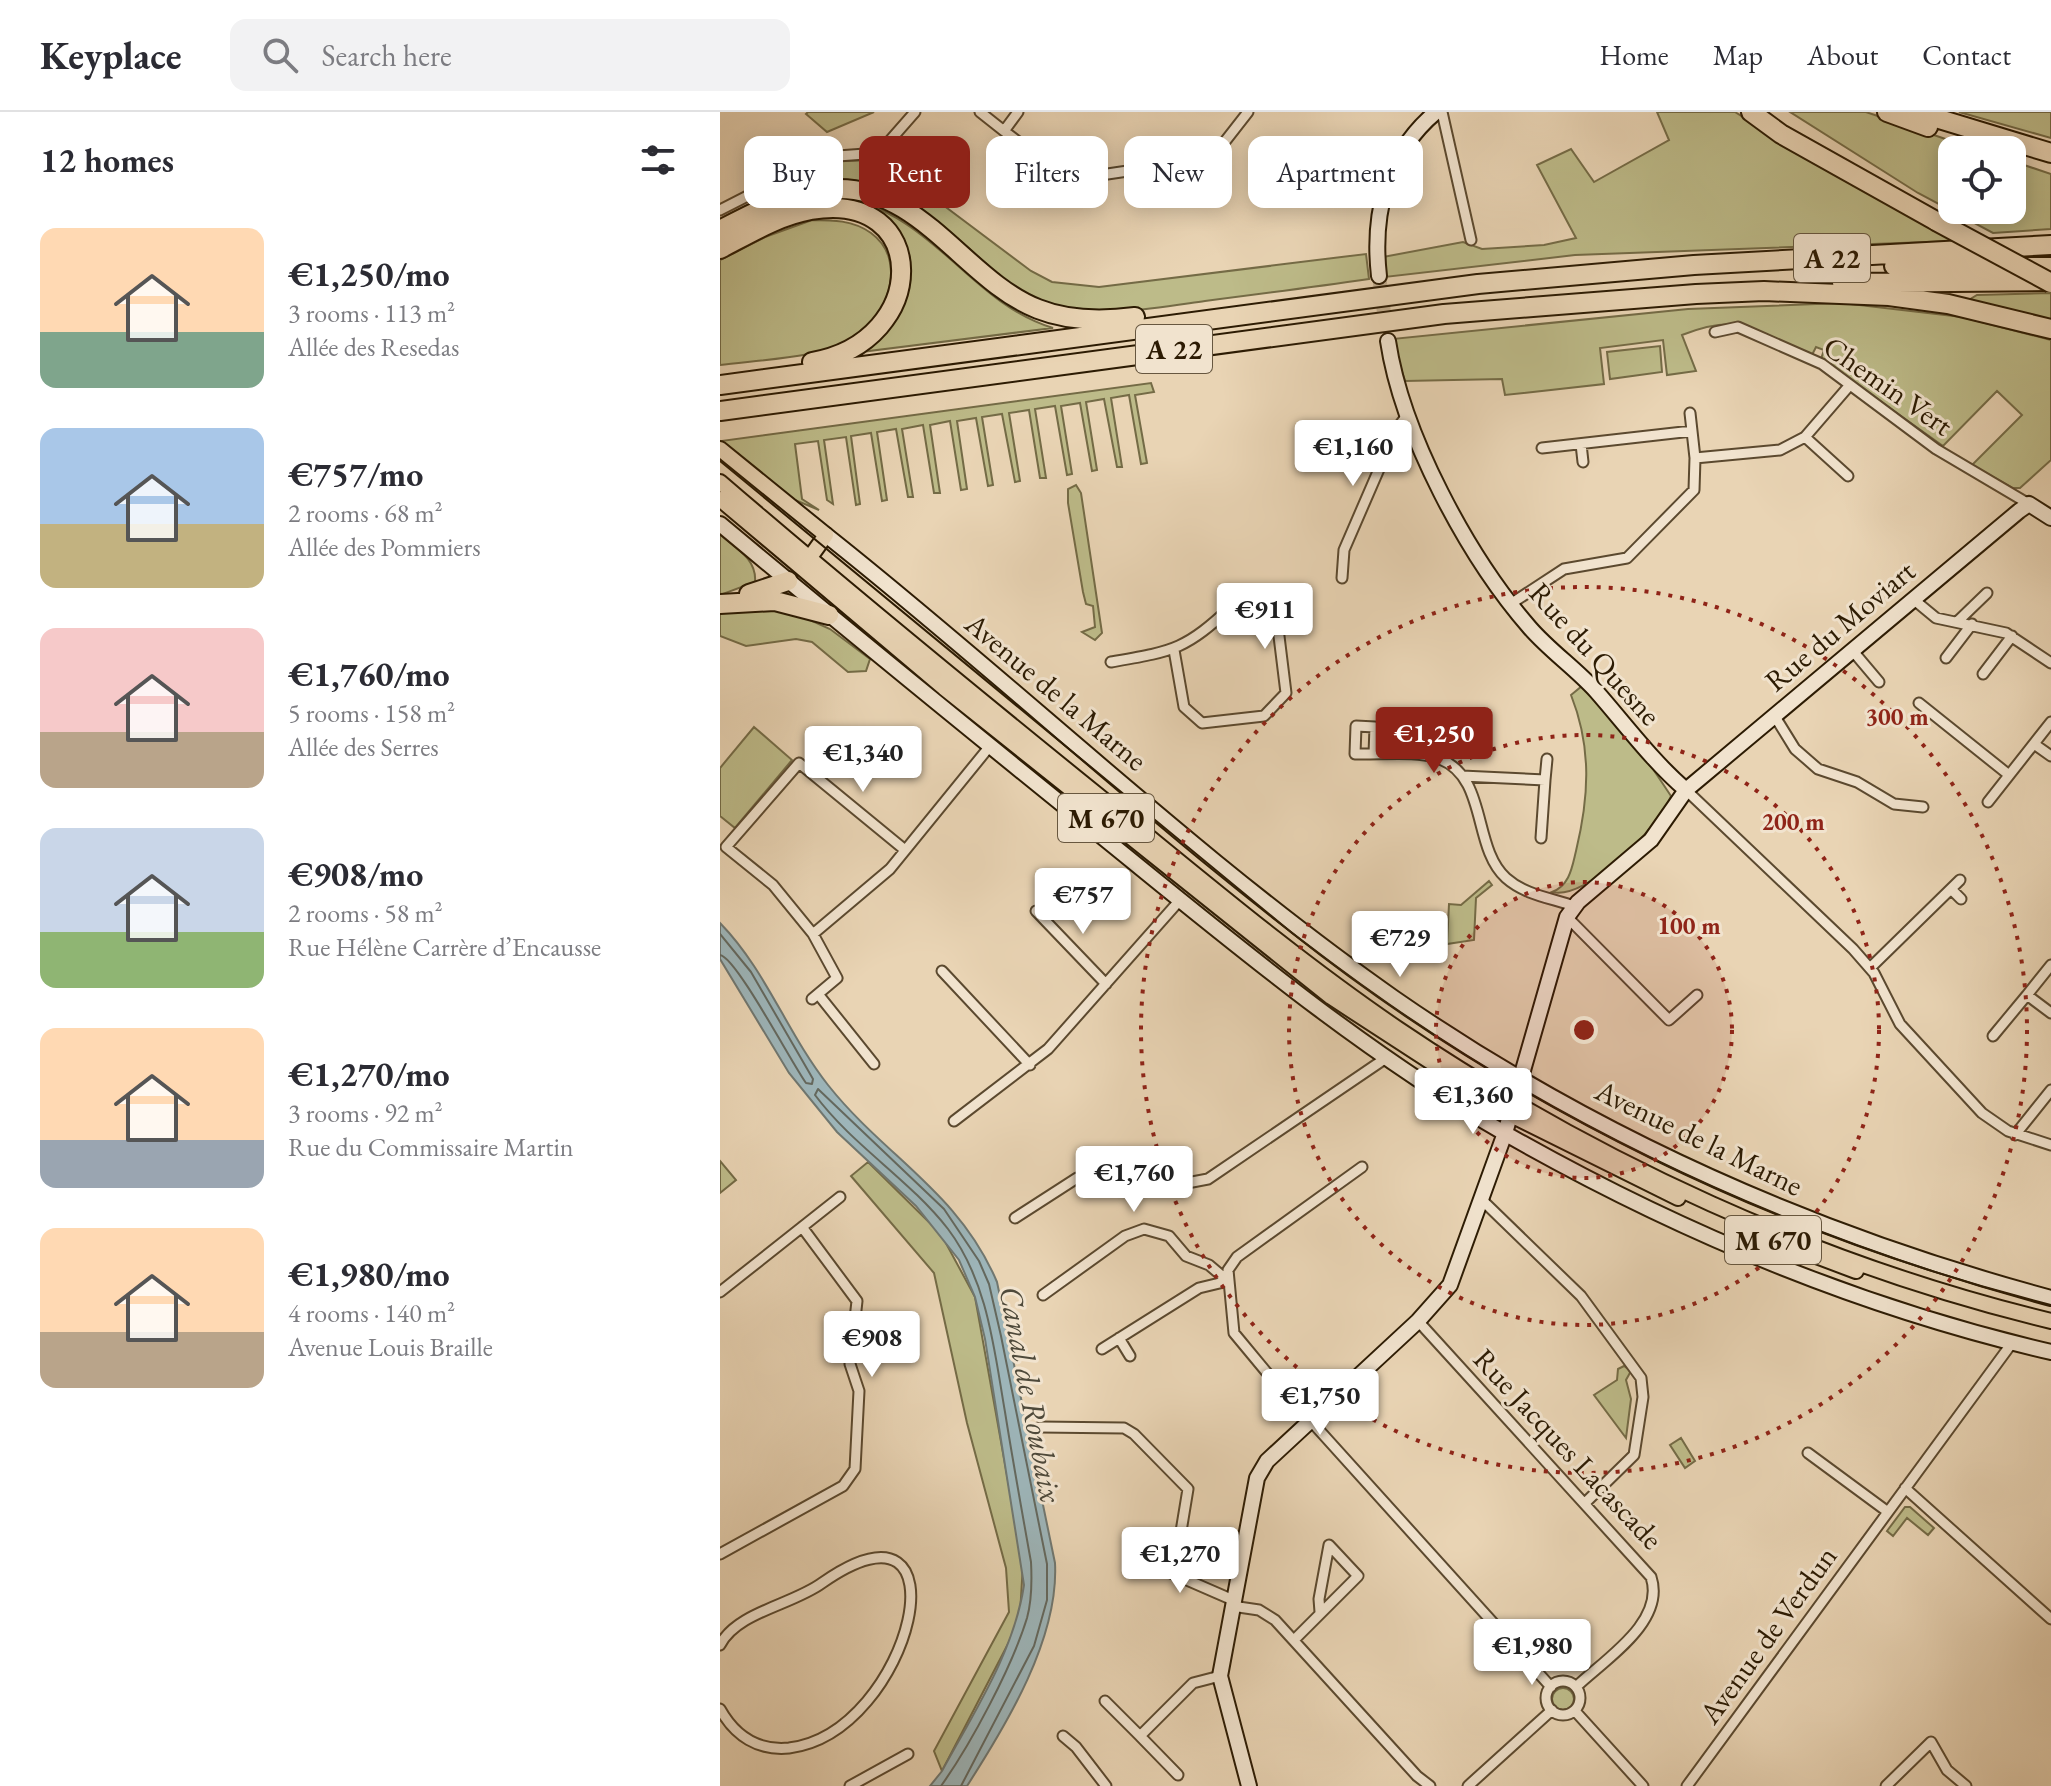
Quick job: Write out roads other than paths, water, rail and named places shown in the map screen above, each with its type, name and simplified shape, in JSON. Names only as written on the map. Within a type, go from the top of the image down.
[{"type":"highway","points":[[1751,112],[1851,175],[2051,280]]},
{"type":"highway","points":[[1887,112],[1958,136]]},
{"type":"highway","points":[[1916,112],[2051,153]]},
{"type":"highway","points":[[2026,158],[2051,166]]},
{"type":"highway","points":[[720,230],[781,201],[818,191],[845,189],[875,196],[901,209],[1028,305],[1056,314],[1114,319],[1277,300],[1345,301]]},
{"type":"highway","points":[[720,249],[792,215],[819,209],[842,209],[863,215],[884,228],[899,252],[903,272],[899,293],[889,316],[863,343],[824,360],[720,384]]},
{"type":"highway","name":"A 22","points":[[720,384],[1478,284],[1694,265],[2051,245]]},
{"type":"highway","points":[[1614,274],[1912,266],[2051,267]]},
{"type":"highway","points":[[1764,291],[1852,282],[2051,280]]},
{"type":"highway","name":"A 22","points":[[720,411],[1444,314],[1764,291],[1910,298],[1985,311],[2051,329]]},
{"type":"highway","points":[[720,604],[800,570]]},
{"type":"highway","points":[[720,604],[775,601],[829,615]]},
{"type":"main road","name":"Avenue de la Marne","points":[[720,449],[826,535]]},
{"type":"main road","name":"Avenue de la Marne","points":[[720,482],[800,570]]},
{"type":"main road","name":"Avenue de la Marne","points":[[720,499],[800,570],[1297,955],[1512,1107],[1634,1177],[1801,1252],[1929,1297],[2051,1331]]},
{"type":"main road","points":[[800,570],[826,535]]},
{"type":"main road","name":"Avenue de la Marne","points":[[1512,1107],[1758,1223],[1903,1278],[2051,1321]]},
{"type":"street","points":[[720,210],[824,157],[879,153],[915,112]]},
{"type":"street","points":[[980,112],[1054,169],[1075,176],[1195,161],[1223,144],[1248,112]]},
{"type":"street","points":[[1004,131],[1018,112]]},
{"type":"street","points":[[1439,112],[1471,240]]},
{"type":"street","points":[[1379,276],[1377,226],[1384,187],[1406,145],[1439,112]]},
{"type":"street","name":"Chemin Vert","points":[[1715,332],[1731,326],[1741,328],[1822,364],[1943,454],[2029,504]]},
{"type":"street","name":"Rue du Quesne","points":[[1388,341],[1408,414],[1445,498],[1512,603],[1534,632],[1575,668],[1686,790]]},
{"type":"street","points":[[1695,458],[1780,450],[1805,437],[1849,386]]},
{"type":"street","points":[[1512,603],[1564,569],[1627,558],[1694,490],[1695,458],[1690,413]]},
{"type":"street","points":[[1342,578],[1346,546],[1396,430],[1408,414]]},
{"type":"street","points":[[1542,448],[1692,431]]},
{"type":"street","points":[[1805,437],[1848,476]]},
{"type":"street","points":[[1581,444],[1583,462]]},
{"type":"street","points":[[2029,504],[2051,518]]},
{"type":"street","name":"Rue du Moviart","points":[[1686,790],[2029,504]]},
{"type":"street","name":"Avenue de la Marne","points":[[720,524],[800,570],[829,615],[1271,974],[1386,1058],[1505,1133],[1622,1195],[1744,1250],[1897,1309],[2051,1352]]},
{"type":"street","name":"Avenue de la Marne","points":[[826,535],[1291,921],[1394,998],[1519,1077],[1658,1153],[1766,1202],[1881,1246],[2051,1298]]},
{"type":"street","points":[[1957,622],[1987,593]]},
{"type":"street","points":[[1913,599],[1929,614],[2012,636],[2051,663]]},
{"type":"street","points":[[1111,662],[1174,650],[1211,627],[1232,606],[1268,607],[1277,620],[1286,693],[1264,716],[1202,723],[1184,707],[1174,650]]},
{"type":"street","points":[[1946,658],[1972,624]]},
{"type":"street","points":[[1983,674],[2012,636]]},
{"type":"street","points":[[1852,650],[1879,682]]},
{"type":"street","points":[[1919,703],[2009,775]]},
{"type":"street","points":[[1774,715],[1795,749],[1813,766],[1857,782],[1894,804],[1923,807]]},
{"type":"street","points":[[1988,802],[2051,722]]},
{"type":"street","points":[[2034,744],[2051,756]]},
{"type":"street","points":[[813,934],[883,875],[990,746]]},
{"type":"street","points":[[1374,754],[1433,757],[1462,776],[1545,780]]},
{"type":"street","points":[[1541,838],[1547,759]]},
{"type":"street","points":[[874,1064],[815,996],[837,978],[813,934],[781,893],[726,847],[799,763],[905,850]]},
{"type":"street","points":[[1462,776],[1497,868],[1527,892],[1570,912],[1669,1020],[1697,995]]},
{"type":"street","points":[[1249,1786],[1220,1676],[1257,1478],[1267,1461],[1308,1420],[1418,1321],[1454,1277],[1505,1133],[1570,912],[1651,840],[1686,790],[1870,968],[1904,1029],[1982,1113],[2015,1135],[2051,1145]]},
{"type":"street","points":[[1870,968],[1960,880]]},
{"type":"street","points":[[1951,889],[1961,899]]},
{"type":"street","points":[[954,1121],[1030,1065],[1180,900]]},
{"type":"street","points":[[1036,911],[1106,984]]},
{"type":"street","points":[[1993,1036],[2051,965]]},
{"type":"street","points":[[942,971],[1030,1065]]},
{"type":"street","points":[[2027,995],[2051,1013]]},
{"type":"street","points":[[1015,1218],[1077,1178],[1187,1183],[1208,1179],[1386,1058]]},
{"type":"street","points":[[2015,1135],[2051,1090]]},
{"type":"street","points":[[1362,1167],[1230,1265],[1228,1281],[1234,1333],[1308,1420],[1551,1687]]},
{"type":"street","points":[[720,1292],[840,1197]]},
{"type":"street","points":[[1482,1200],[1587,1303],[1641,1378],[1642,1410],[1634,1455],[1585,1503]]},
{"type":"street","points":[[720,1554],[843,1486],[855,1469],[859,1391],[850,1364],[857,1301],[853,1291],[802,1227]]},
{"type":"street","points":[[1043,1295],[1125,1236],[1144,1229],[1169,1236],[1186,1256],[1209,1265],[1228,1281]]},
{"type":"street","points":[[1102,1349],[1199,1288],[1228,1281]]},
{"type":"street","name":"Rue Jacques Lacascade","points":[[1418,1321],[1648,1570],[1654,1596],[1645,1621],[1576,1687]]},
{"type":"street","points":[[1119,1338],[1130,1356]]},
{"type":"street","name":"Avenue de Verdun","points":[[1687,1786],[2012,1343]]},
{"type":"street","points":[[1040,1427],[1124,1428],[1183,1481],[1188,1498],[1174,1574]]},
{"type":"street","points":[[1808,1453],[1888,1512]]},
{"type":"street","points":[[1905,1488],[2051,1619]]},
{"type":"street","points":[[1294,1640],[1358,1576],[1329,1545],[1319,1599],[1320,1612]]},
{"type":"street","points":[[720,1645],[741,1621],[799,1598],[861,1561],[875,1557],[891,1560],[903,1567],[910,1578],[912,1606],[898,1652],[867,1701],[838,1729],[800,1746],[771,1748],[744,1738],[721,1713]]},
{"type":"street","points":[[1141,1560],[1232,1603],[1265,1613],[1294,1640],[1417,1776],[1430,1786]]},
{"type":"street","points":[[1140,1736],[1193,1683],[1220,1676]]},
{"type":"street","points":[[1551,1687],[1564,1682],[1576,1687],[1580,1699],[1575,1711]]},
{"type":"street","points":[[1551,1687],[1547,1700],[1552,1710],[1562,1715],[1575,1711]]},
{"type":"street","points":[[1105,1701],[1178,1775]]},
{"type":"street","points":[[1468,1786],[1552,1710]]},
{"type":"street","points":[[1575,1711],[1643,1786]]},
{"type":"street","points":[[1063,1736],[1076,1747],[1106,1786]]},
{"type":"street","points":[[1886,1786],[1931,1742],[1947,1770],[1966,1786]]},
{"type":"street","points":[[850,1786],[890,1769],[908,1754]]},
{"type":"water","points":[[720,923],[751,961],[828,1085],[963,1223],[997,1282],[1055,1563],[1054,1592],[1049,1621],[1028,1679],[967,1786],[930,1786],[942,1771],[1002,1658],[1019,1610],[1024,1585],[985,1339],[975,1297],[959,1260],[916,1206],[837,1132],[789,1073],[720,959]]},
{"type":"tunnel","points":[[1379,276],[1388,341]]},
{"type":"tram line","points":[[720,461],[1292,933],[1377,996],[1465,1055],[1557,1109],[1652,1159],[1749,1203],[1848,1242],[1949,1276],[2051,1305]]},
{"type":"water label","name":"Canal de Roubaix","points":[[1031,1394]]}]
